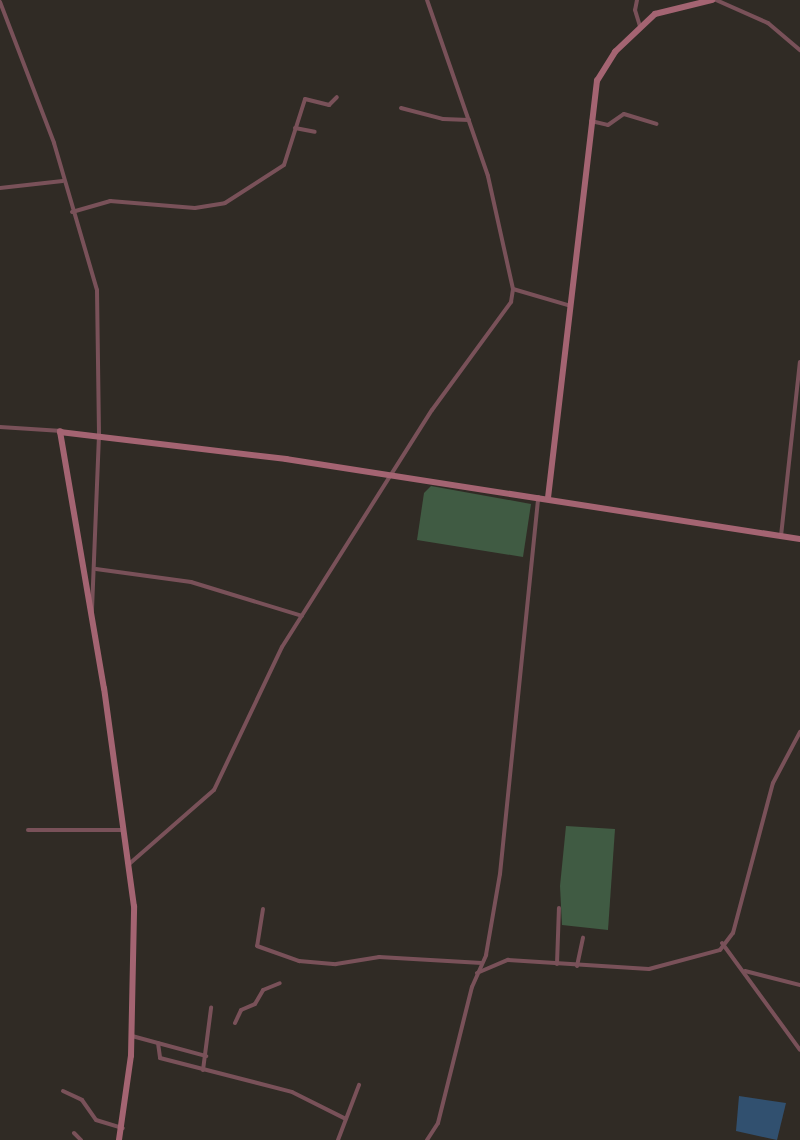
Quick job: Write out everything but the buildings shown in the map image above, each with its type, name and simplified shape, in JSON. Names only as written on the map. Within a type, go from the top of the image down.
[{"type":"main road","points":[[548,498],[597,81],[605,64],[640,26],[665,8],[712,0]]},
{"type":"main road","points":[[119,1140],[123,1128],[132,1036],[134,907],[97,654],[58,438],[62,431],[395,475],[800,539]]},
{"type":"street","points":[[128,865],[214,790],[282,647],[395,475],[432,410],[508,307],[513,289],[488,176],[427,0]]},
{"type":"street","points":[[637,0],[640,26]]},
{"type":"street","points":[[716,0],[768,23],[800,50]]},
{"type":"street","points":[[0,2],[54,143],[72,212],[97,290],[99,435],[96,569],[90,615]]},
{"type":"street","points":[[72,212],[110,201],[195,208],[225,203],[284,165],[305,99],[329,104],[337,97]]},
{"type":"street","points":[[401,108],[443,119],[469,120]]},
{"type":"street","points":[[591,121],[608,125],[624,114],[657,124]]},
{"type":"street","points":[[295,128],[315,132]]},
{"type":"street","points":[[0,188],[63,181]]},
{"type":"street","points":[[513,289],[571,306]]},
{"type":"street","points":[[781,536],[800,362]]},
{"type":"street","points":[[0,427],[62,431]]},
{"type":"street","points":[[427,1140],[438,1123],[477,973],[482,963],[500,874],[538,497]]},
{"type":"street","points":[[96,569],[191,582],[302,616]]},
{"type":"street","points":[[477,973],[508,960],[577,966],[649,969],[710,955],[720,950],[722,943],[733,933],[772,783],[800,732]]},
{"type":"street","points":[[28,830],[124,830]]},
{"type":"street","points":[[557,964],[559,908]]},
{"type":"street","points":[[263,909],[256,943],[262,950],[330,964],[366,957],[482,963]]},
{"type":"street","points":[[577,966],[583,938]]},
{"type":"street","points":[[722,943],[800,1050]]},
{"type":"street","points":[[743,970],[800,985]]},
{"type":"street","points":[[235,1023],[241,1010],[255,1004],[263,990],[280,983]]},
{"type":"street","points":[[203,1070],[211,1008]]},
{"type":"street","points":[[132,1036],[206,1056]]},
{"type":"street","points":[[158,1043],[158,1057],[292,1092],[346,1119]]},
{"type":"street","points":[[338,1140],[359,1085]]},
{"type":"street","points":[[63,1091],[82,1100],[96,1120],[123,1128]]},
{"type":"street","points":[[74,1133],[80,1140]]},
{"type":"green space","points":[[431,486],[531,504],[523,557],[417,540],[424,493]]},
{"type":"green space","points":[[566,826],[615,829],[608,930],[562,925],[560,886]]},
{"type":"water","points":[[739,1096],[786,1103],[777,1140],[736,1131]]}]
